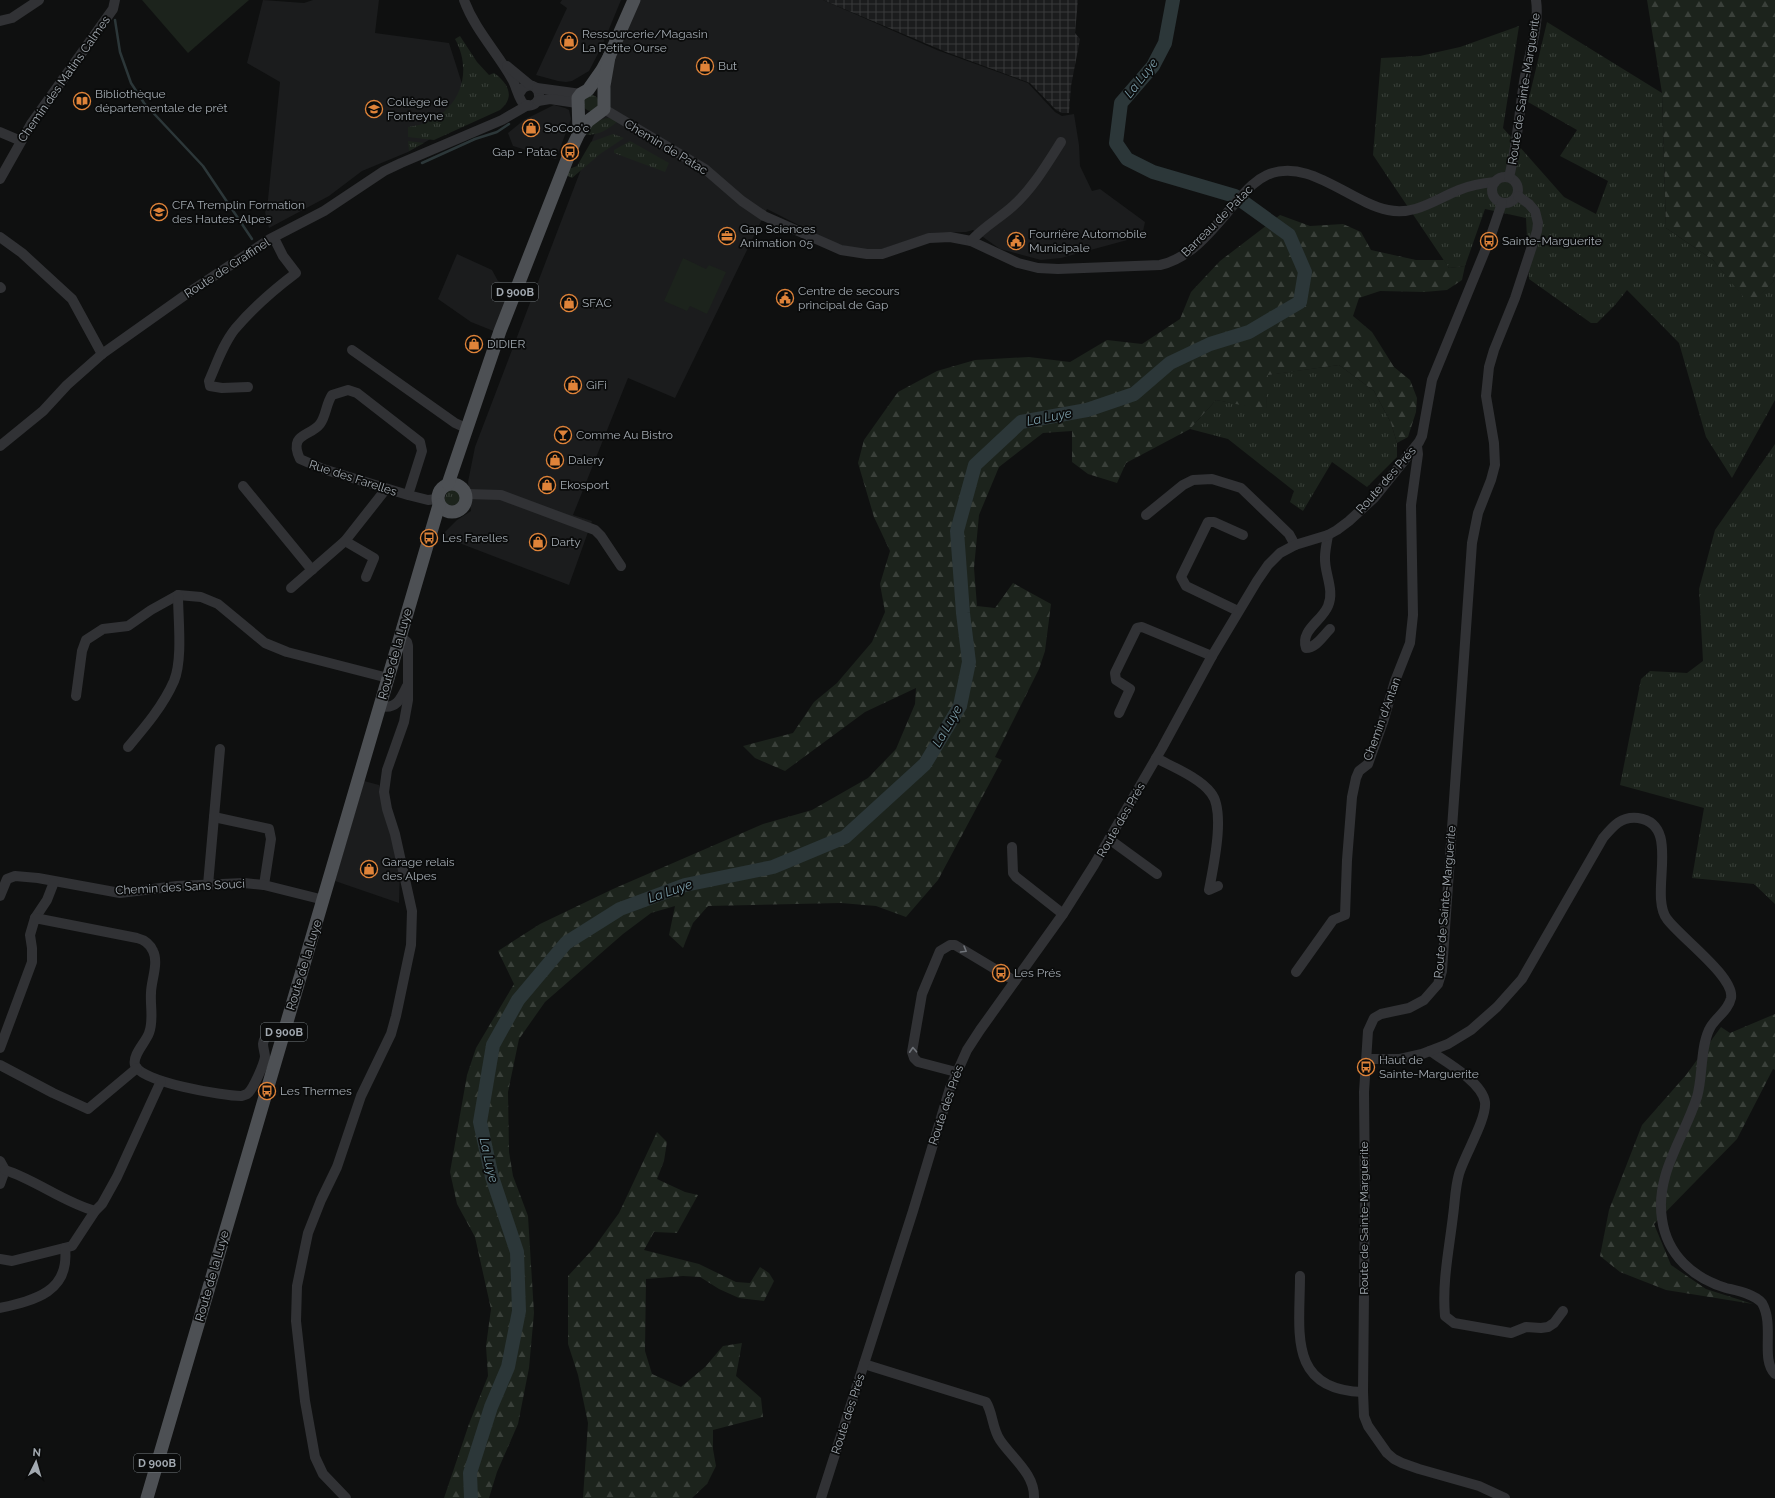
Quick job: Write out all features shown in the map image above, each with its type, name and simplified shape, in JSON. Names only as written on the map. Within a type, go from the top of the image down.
[{"type":"main road","points":[[600,107],[610,57],[634,0]]},
{"type":"main road","points":[[600,107],[583,114],[581,99],[610,57]]},
{"type":"main road","points":[[581,99],[596,90],[600,107]]},
{"type":"main road","name":"D 900B","points":[[579,133],[581,99]]},
{"type":"main road","name":"D 900B","points":[[448,484],[466,428],[513,298],[579,133],[600,107]]},
{"type":"main road","name":"D 900B","points":[[458,454],[464,490]]},
{"type":"main road","points":[[452,483],[464,490],[464,504],[459,510],[453,512],[443,510],[438,502],[441,489],[452,483]]},
{"type":"main road","name":"Route de la Luye","points":[[148,1498],[400,636],[427,549],[438,502]]},
{"type":"main road","name":"Route de la Luye","points":[[427,549],[442,522],[453,512]]},
{"type":"main road","name":"Route de la Luye","points":[[156,1498],[164,1469],[168,1428]]},
{"type":"street","points":[[0,21],[12,18],[39,0]]},
{"type":"street","name":"Chemin des Matins Calmes","points":[[0,178],[31,124],[113,9],[115,0]]},
{"type":"street","points":[[464,0],[480,34],[502,62],[524,104],[531,105],[538,101],[550,99],[581,99]]},
{"type":"street","name":"Route de Sainte-Marguerite","points":[[1509,177],[1514,155],[1524,82],[1534,34],[1536,0]]},
{"type":"street","points":[[502,62],[534,87],[540,94],[538,101]]},
{"type":"street","points":[[520,96],[523,88],[534,87],[568,93],[581,99]]},
{"type":"street","name":"Route de Graffinel","points":[[502,120],[520,96]]},
{"type":"street","name":"Route de Graffinel","points":[[0,446],[43,411],[67,385],[102,354],[188,293],[274,238],[324,211],[384,171],[502,120],[528,105]]},
{"type":"street","name":"Chemin de Patac","points":[[600,107],[705,169],[764,216],[832,247],[850,252],[875,254],[891,251],[929,238],[955,238],[975,243]]},
{"type":"street","points":[[0,132],[21,141]]},
{"type":"street","points":[[975,243],[980,232],[1022,197],[1045,168],[1061,142]]},
{"type":"street","name":"Barreau de Patac","points":[[975,243],[1018,263],[1038,268],[1058,269],[1160,265],[1170,263],[1188,253],[1249,187],[1266,176],[1277,172],[1290,171],[1303,173],[1318,178],[1380,208],[1402,211],[1416,210],[1469,186],[1495,182]]},
{"type":"street","points":[[1469,186],[1476,186],[1492,194],[1494,198],[1502,203],[1510,203],[1518,196],[1518,184],[1509,177],[1499,178],[1493,185],[1492,194]]},
{"type":"street","name":"Route de Sainte-Marguerite","points":[[1505,1498],[1479,1486],[1419,1469],[1394,1459],[1368,1426],[1364,1416],[1364,1092],[1368,1032],[1374,1018],[1385,1012],[1409,1008],[1424,1000],[1438,984],[1442,971],[1472,543],[1478,513],[1491,480],[1495,465],[1494,443],[1487,409],[1487,382],[1494,350],[1515,298],[1527,259],[1536,237],[1538,223],[1537,216],[1532,207],[1518,196]]},
{"type":"street","name":"Route des Prés","points":[[821,1498],[956,1072],[980,1030],[1063,914],[1156,758],[1238,611],[1268,565],[1280,553],[1295,544],[1328,535],[1349,521],[1374,498],[1417,446],[1425,429],[1432,380],[1490,241],[1502,203]]},
{"type":"street","points":[[248,387],[215,388],[210,386],[209,381],[222,351],[235,329],[272,292],[296,273],[283,256],[274,238]]},
{"type":"street","points":[[1,240],[22,253],[72,299],[102,354]]},
{"type":"street","points":[[352,350],[455,423],[466,428]]},
{"type":"street","name":"Rue des Farelles","points":[[348,390],[357,393],[420,442],[422,451],[408,495],[323,469],[300,459],[297,452],[299,440],[302,436],[320,424],[332,395],[348,390]]},
{"type":"street","name":"Chemin d'Antan","points":[[1296,972],[1333,920],[1345,914],[1347,852],[1352,797],[1356,778],[1359,771],[1368,764],[1383,722],[1395,681],[1410,643],[1413,615],[1411,505],[1418,454],[1417,446]]},
{"type":"street","points":[[1146,515],[1183,485],[1193,480],[1212,479],[1241,488],[1289,534],[1295,544]]},
{"type":"street","points":[[243,486],[312,570]]},
{"type":"street","points":[[290,588],[345,541],[386,488]]},
{"type":"street","points":[[464,490],[501,495],[595,530],[601,536],[621,566]]},
{"type":"street","points":[[408,495],[438,502]]},
{"type":"street","points":[[1238,611],[1186,586],[1181,576],[1208,522],[1214,522],[1243,535]]},
{"type":"street","points":[[1328,535],[1325,557],[1330,598],[1323,614],[1304,639],[1306,648],[1310,648],[1317,643],[1330,629]]},
{"type":"street","points":[[345,541],[374,558],[366,577]]},
{"type":"street","points":[[128,747],[156,714],[174,680],[179,653],[178,595]]},
{"type":"street","points":[[76,696],[82,651],[86,640],[103,629],[128,626],[151,610],[178,595],[201,596],[218,604],[266,642],[287,652],[388,678]]},
{"type":"street","points":[[1119,713],[1130,689],[1116,680],[1115,673],[1134,631],[1137,628],[1142,627],[1212,656]]},
{"type":"street","points":[[346,1498],[323,1474],[315,1457],[305,1401],[296,1321],[297,1286],[308,1234],[321,1200],[338,1167],[361,1096],[390,1034],[396,1016],[411,945],[412,911],[384,792],[387,770],[404,722],[408,700],[408,646],[407,642],[400,636]]},
{"type":"street","points":[[380,706],[389,707],[397,704],[409,684]]},
{"type":"street","points":[[208,885],[220,749]]},
{"type":"street","points":[[1156,758],[1196,780],[1212,793],[1218,812],[1216,855],[1209,890],[1218,886]]},
{"type":"street","points":[[214,817],[269,829],[271,839],[264,885]]},
{"type":"street","points":[[1367,1059],[1400,1058],[1430,1051],[1448,1044],[1471,1030],[1497,1007],[1522,979],[1603,838],[1613,825],[1620,820],[1627,818],[1641,818],[1648,821],[1658,831],[1661,838],[1663,852],[1660,902],[1666,918],[1724,978],[1732,992],[1728,1005],[1709,1030],[1698,1095],[1682,1137],[1665,1172],[1661,1189],[1660,1205],[1663,1227],[1671,1248],[1679,1260],[1691,1271],[1711,1283],[1754,1297],[1761,1301],[1771,1321],[1769,1363],[1771,1370],[1775,1374]]},
{"type":"street","points":[[1109,839],[1157,874]]},
{"type":"street","points":[[1012,847],[1013,873],[1016,877],[1063,914]]},
{"type":"street","name":"Chemin des Sans Souci","points":[[0,896],[7,879],[15,876],[120,893],[177,886],[244,884],[264,885],[324,900]]},
{"type":"street","points":[[0,1048],[32,962],[30,934],[35,918],[47,900],[54,882]]},
{"type":"street","points":[[35,918],[137,938],[144,940],[151,948],[155,958],[151,993],[152,1022],[146,1042],[135,1059],[139,1071],[161,1081],[235,1096],[247,1094],[251,1090],[263,1063],[265,1056],[263,1045],[266,1038],[272,1034],[283,1035]]},
{"type":"street","points":[[956,1072],[918,1062],[914,1058],[912,1052],[922,994],[940,951],[950,945],[955,946],[1015,981]]},
{"type":"street","points":[[1430,1051],[1470,1080],[1482,1094],[1485,1103],[1481,1121],[1459,1173],[1446,1264],[1443,1296],[1445,1316],[1454,1323],[1511,1333],[1526,1327],[1548,1327],[1554,1323],[1563,1311]]},
{"type":"street","points":[[0,1065],[53,1093],[88,1109],[137,1068]]},
{"type":"street","points":[[0,1260],[12,1261],[72,1246],[95,1211],[102,1204],[117,1177],[161,1081]]},
{"type":"street","points":[[0,1184],[2,1166],[82,1207],[95,1211]]},
{"type":"street","points":[[0,1308],[45,1294],[56,1284],[63,1274],[66,1259],[65,1248]]},
{"type":"street","points":[[1300,1276],[1300,1346],[1304,1361],[1313,1373],[1328,1386],[1348,1391],[1363,1392]]},
{"type":"street","points":[[864,1364],[986,1402],[1000,1440],[1013,1454],[1033,1485],[1034,1498]]},
{"type":"shaded area","name":"Collège de Fontreyne","points":[[263,0],[304,3],[313,0],[379,0],[375,33],[449,43],[472,115],[408,152],[362,171],[329,196],[269,228],[265,212],[267,209],[280,82],[247,63]]},
{"type":"shaded area","points":[[562,0],[621,0],[602,46],[589,71],[572,81],[566,82],[536,75],[567,8],[560,3]]},
{"type":"shaded area","points":[[636,0],[823,0],[937,50],[1028,83],[1055,112],[1062,116],[1074,114],[1079,145],[1080,166],[1092,191],[1100,189],[1145,222],[1142,236],[1061,258],[1041,260],[1000,249],[973,230],[966,232],[929,233],[882,249],[861,249],[836,244],[767,209],[675,398],[628,378],[573,515],[592,521],[569,585],[441,536],[457,520],[471,511],[468,482],[475,447],[609,96],[615,52]]},
{"type":"shaded area","points":[[823,0],[1078,0],[1075,33],[1080,39],[1071,86],[1069,113],[1062,113],[1056,110],[1030,83],[946,52]]},
{"type":"shaded area","points":[[554,105],[569,110],[571,119],[556,159],[513,146],[508,133],[524,120]]},
{"type":"shaded area","points":[[457,254],[492,270],[498,281],[513,287],[496,332],[471,322],[438,299]]},
{"type":"shaded area","points":[[364,781],[379,785],[400,868],[399,903],[335,881]]},
{"type":"green space","points":[[142,0],[249,0],[188,53]]},
{"type":"green space","points":[[1647,0],[1775,0],[1775,276],[1773,282],[1750,305],[1713,260],[1666,228],[1662,93]]},
{"type":"green space","points":[[1547,22],[1662,93],[1666,228],[1713,260],[1750,304],[1773,282],[1775,276],[1775,400],[1732,478],[1706,437],[1679,343],[1627,290],[1615,305],[1597,323],[1591,323],[1529,279],[1526,218],[1485,209],[1465,266],[1449,268],[1373,155],[1381,58],[1420,56],[1460,47],[1519,26],[1503,128],[1564,197],[1596,214],[1608,181],[1560,156],[1577,130],[1528,102]]},
{"type":"green space","points":[[460,36],[477,62],[489,75],[494,73],[503,81],[508,90],[508,100],[500,110],[434,140],[408,137],[408,127],[424,123],[437,117],[448,108],[457,96],[462,83],[463,69],[461,54],[455,39]]},
{"type":"green space","points":[[591,95],[597,97],[599,103],[597,109],[591,111],[585,109],[583,103],[585,97]]},
{"type":"green space","points":[[609,118],[618,121],[602,132],[589,135],[584,134],[594,123]]},
{"type":"green space","points":[[613,134],[624,138],[600,154],[572,178],[566,175],[569,169],[577,166],[591,142]]},
{"type":"green space","points":[[408,141],[424,143],[409,151]]},
{"type":"green space","points":[[630,141],[669,163],[665,172],[614,153],[614,150]]},
{"type":"green space","points":[[1280,215],[1310,226],[1343,224],[1361,232],[1371,250],[1416,260],[1444,260],[1449,268],[1465,266],[1462,280],[1447,290],[1424,292],[1380,291],[1359,298],[1353,316],[1372,332],[1394,367],[1410,380],[1417,398],[1416,412],[1408,437],[1397,443],[1391,423],[1374,391],[1339,365],[1268,375],[1266,410],[1216,400],[1190,429],[1126,463],[1117,483],[1088,474],[1072,462],[1072,431],[1043,433],[999,467],[979,515],[974,568],[977,606],[995,608],[1013,583],[1051,604],[1045,651],[1039,669],[995,757],[1002,760],[938,880],[906,917],[876,906],[841,903],[708,906],[693,923],[683,948],[669,935],[675,906],[651,913],[623,934],[545,1002],[519,1039],[508,1092],[509,1152],[513,1176],[528,1216],[534,1313],[529,1368],[518,1424],[497,1472],[489,1498],[444,1498],[469,1424],[488,1376],[486,1346],[491,1309],[475,1237],[457,1204],[450,1172],[467,1075],[476,1048],[514,984],[498,951],[540,924],[613,889],[763,824],[812,810],[868,778],[896,749],[915,704],[916,688],[865,712],[785,771],[755,758],[743,746],[793,733],[814,702],[837,683],[872,642],[885,612],[880,584],[890,551],[874,517],[858,463],[864,440],[898,392],[937,371],[975,360],[1029,357],[1070,362],[1107,340],[1142,344],[1180,319],[1191,292],[1220,261]]},
{"type":"green space","points":[[683,258],[706,269],[709,265],[726,272],[707,314],[690,306],[687,311],[664,301]]},
{"type":"green space","points":[[1339,365],[1374,391],[1391,423],[1397,443],[1397,457],[1367,487],[1332,462],[1303,511],[1290,502],[1294,491],[1228,439],[1190,429],[1216,400],[1266,409],[1267,375]]},
{"type":"green space","points":[[1775,444],[1775,904],[1754,884],[1692,878],[1704,808],[1620,785],[1641,679],[1650,671],[1687,673],[1703,661],[1699,589],[1715,530]]},
{"type":"green space","points":[[452,488],[460,489],[462,496],[457,505],[448,506],[445,501],[445,497]]},
{"type":"green space","points":[[1775,1014],[1775,1070],[1773,1069],[1737,1139],[1654,1224],[1671,1265],[1706,1289],[1753,1304],[1666,1290],[1620,1272],[1600,1256],[1609,1210],[1642,1125],[1686,1075],[1721,1027],[1730,1033]]},
{"type":"green space","points":[[657,1132],[667,1142],[664,1161],[657,1179],[685,1192],[698,1195],[677,1233],[654,1232],[644,1250],[699,1264],[736,1282],[750,1283],[760,1267],[769,1273],[774,1281],[764,1301],[739,1298],[719,1289],[700,1277],[683,1276],[646,1279],[645,1351],[652,1374],[681,1387],[705,1367],[723,1346],[742,1343],[736,1376],[761,1398],[763,1417],[713,1430],[713,1449],[716,1466],[707,1484],[692,1498],[583,1498],[588,1423],[578,1375],[568,1344],[568,1276],[593,1249],[619,1213]]},
{"type":"waterway","name":"La Luye","points":[[471,1498],[470,1473],[491,1407],[508,1367],[519,1311],[517,1252],[492,1177],[480,1122],[493,1045],[518,1000],[566,943],[620,909],[685,885],[773,867],[845,837],[925,764],[960,706],[969,662],[963,613],[957,531],[975,465],[1021,422],[1087,410],[1134,394],[1170,363],[1210,344],[1249,332],[1300,302],[1305,272],[1289,235],[1235,196],[1153,172],[1127,159],[1116,143],[1121,103],[1153,66],[1165,43],[1173,0]]},
{"type":"waterway","points":[[115,20],[120,52],[131,83],[144,103],[203,166],[252,239]]},
{"type":"waterway","points":[[422,163],[475,139],[497,132],[509,124]]},
{"type":"place","name":"Ressourcerie/Magasin La Petite Ourse","points":[[569,41]]},
{"type":"place","name":"But","points":[[705,66]]},
{"type":"place","name":"Bibliothèque départementale de prêt","points":[[82,101]]},
{"type":"place","name":"Collège de Fontreyne","points":[[374,109]]},
{"type":"place","name":"SoCoo'c","points":[[531,128]]},
{"type":"place","name":"Gap - Patac","points":[[570,152]]},
{"type":"place","name":"CFA Tremplin Formation des Hautes-Alpes","points":[[159,212]]},
{"type":"place","name":"Gap Sciences Animation 05","points":[[727,236]]},
{"type":"place","name":"Fourrière Automobile Municipale","points":[[1016,241]]},
{"type":"place","name":"Sainte-Marguerite","points":[[1489,241]]},
{"type":"place","name":"Centre de secours principal de Gap","points":[[785,298]]},
{"type":"place","name":"SFAC","points":[[569,303]]},
{"type":"place","name":"DIDIER","points":[[474,344]]},
{"type":"place","name":"GiFi","points":[[573,385]]},
{"type":"place","name":"Comme Au Bistro","points":[[563,435]]},
{"type":"place","name":"Dalery","points":[[555,460]]},
{"type":"place","name":"Ekosport","points":[[547,485]]},
{"type":"place","name":"Les Farelles","points":[[429,538]]},
{"type":"place","name":"Darty","points":[[538,542]]},
{"type":"place","name":"Garage relais des Alpes","points":[[369,869]]},
{"type":"place","name":"Les Prés","points":[[1001,973]]},
{"type":"place","name":"Haut de Sainte-Marguerite","points":[[1366,1067]]},
{"type":"place","name":"Les Thermes","points":[[267,1091]]}]
